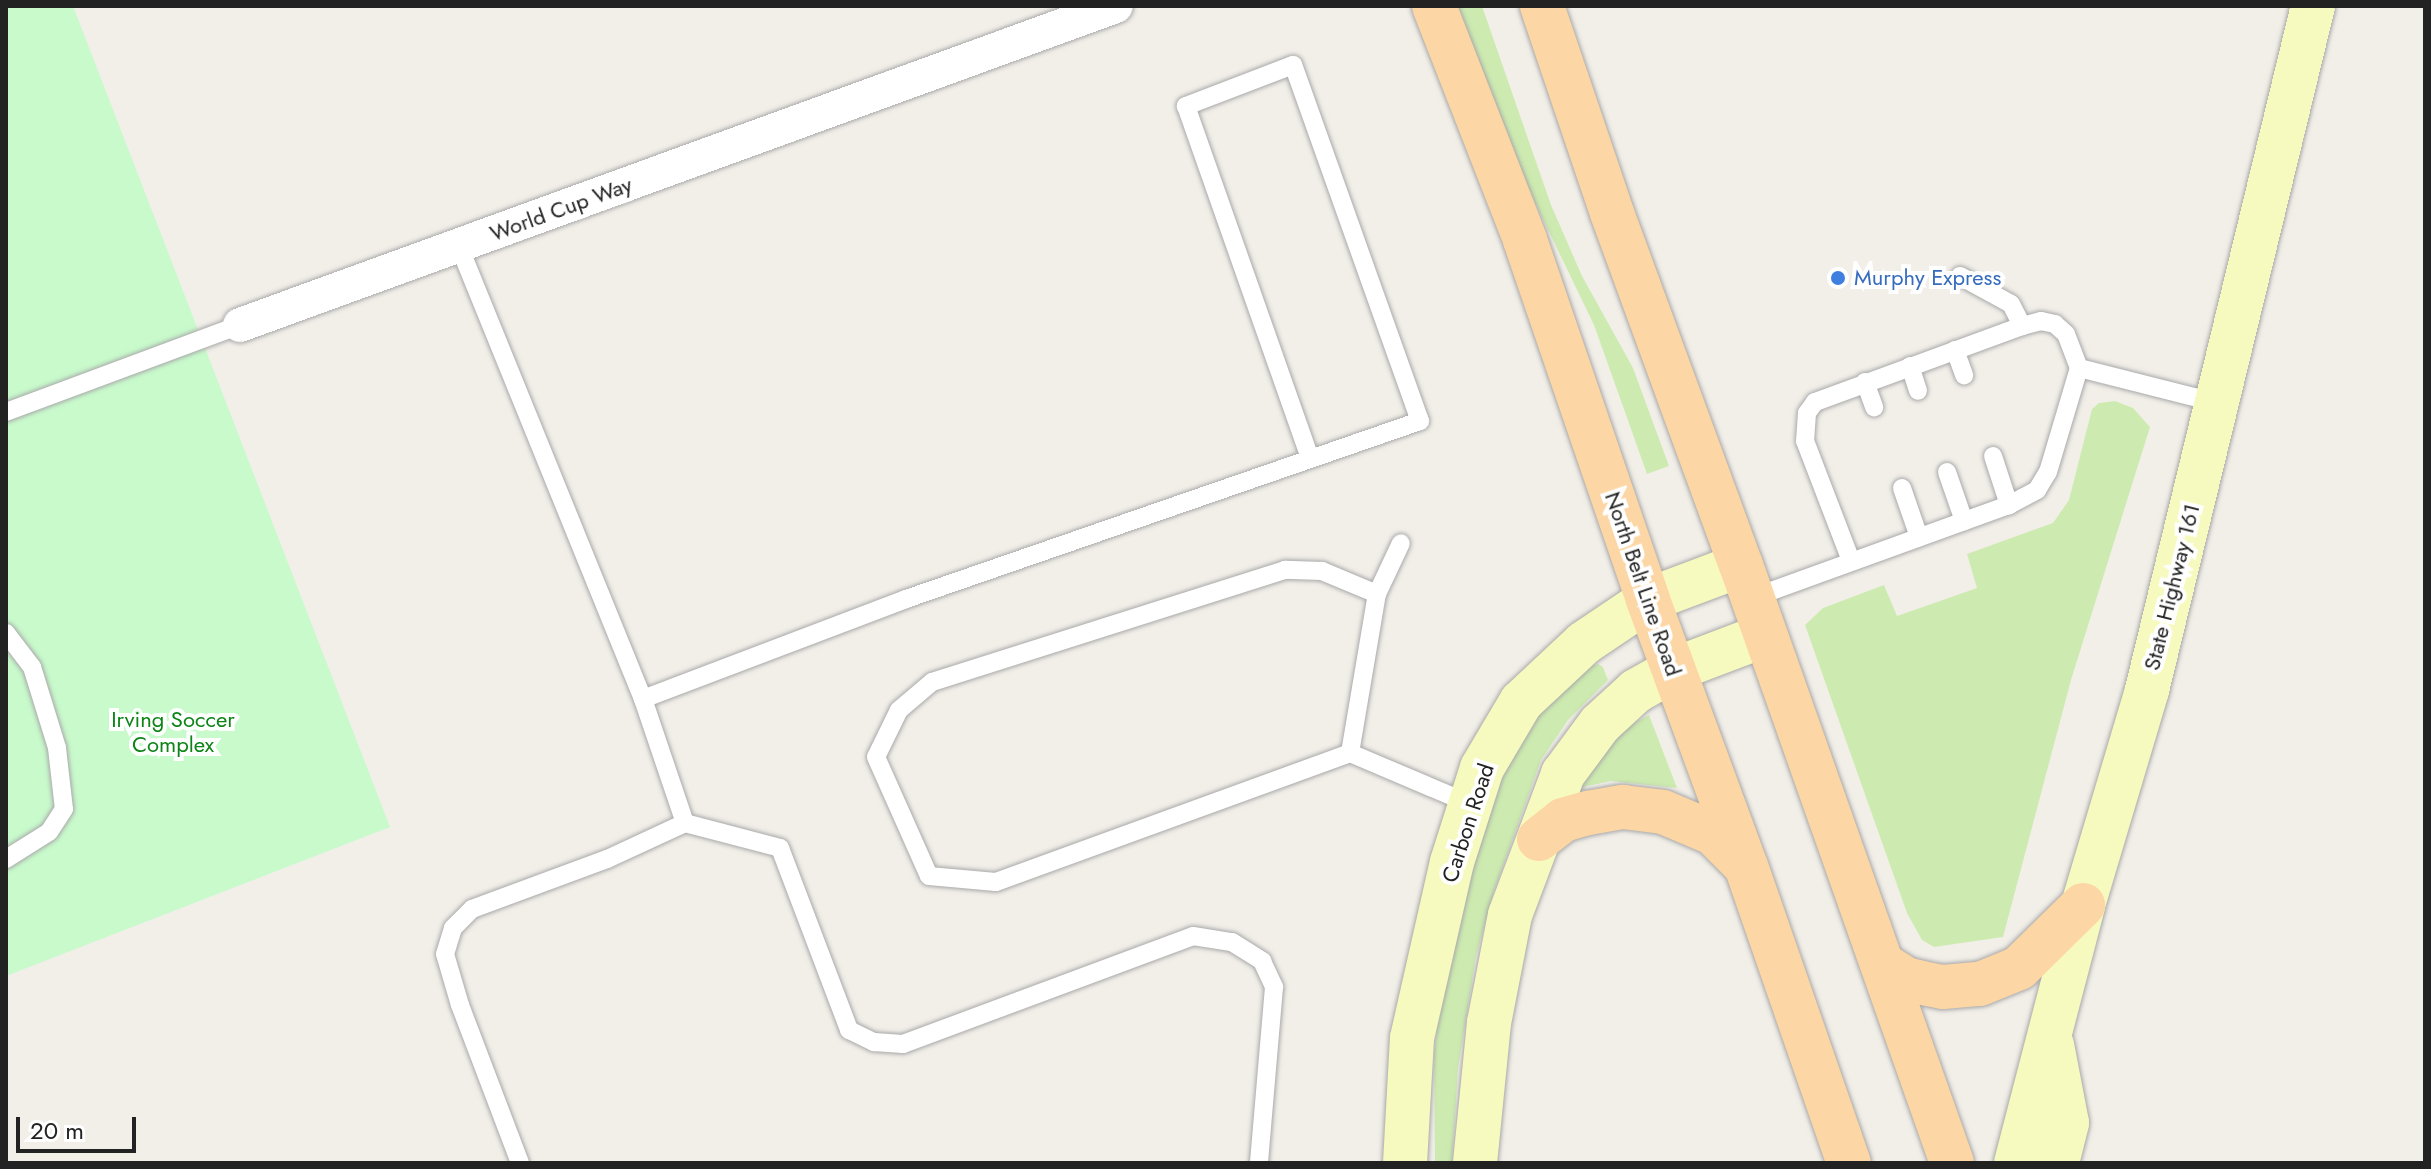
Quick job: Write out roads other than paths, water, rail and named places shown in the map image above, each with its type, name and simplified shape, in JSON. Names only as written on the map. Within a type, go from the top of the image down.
[{"type":"main road","name":"North Belt Line Road","points":[[1434,6],[1525,240],[1648,600],[1746,866],[1849,1163]]},
{"type":"main road","points":[[1542,6],[1617,228],[1952,1163]]},
{"type":"main road","points":[[1539,839],[1563,820],[1588,813],[1623,807],[1663,812],[1713,833],[1746,866]]},
{"type":"main road","points":[[1882,964],[1906,979],[1922,983],[1943,987],[1980,984],[2019,968],[2083,905]]},
{"type":"street","name":"World Cup Way","points":[[240,325],[1116,6]]},
{"type":"street","name":"State Highway 161","points":[[2016,1163],[2083,905],[2147,690],[2313,6]]},
{"type":"street","name":"Carbon Road","points":[[1405,1163],[1412,1038],[1452,862],[1482,768],[1521,702],[1584,643],[1648,600],[1752,599]]},
{"type":"street","points":[[1475,1163],[1489,1023],[1510,915],[1563,774],[1581,748],[1636,691],[1673,670],[1752,599]]},
{"type":"street","points":[[2050,1035],[2067,1123],[2057,1163]]},
{"type":"lane","points":[[643,699],[906,599],[1420,421],[1293,65],[1186,106],[1310,459]]},
{"type":"lane","points":[[459,246],[643,699],[685,823]]},
{"type":"lane","points":[[1960,276],[2011,304],[2022,326]]},
{"type":"lane","points":[[1752,599],[2009,505],[2037,490],[2045,481],[2079,368],[2066,334],[2055,324],[2041,321],[2022,326],[1815,402],[1804,426],[1805,441],[1851,561]]},
{"type":"lane","name":"World Cup Way","points":[[6,412],[240,325]]},
{"type":"lane","points":[[1955,350],[1964,375]]},
{"type":"lane","points":[[1910,366],[1918,391]]},
{"type":"lane","points":[[2079,368],[2217,403]]},
{"type":"lane","points":[[1865,382],[1874,407]]},
{"type":"lane","points":[[1993,456],[2009,505]]},
{"type":"lane","points":[[1947,472],[1964,521]]},
{"type":"lane","points":[[1902,488],[1919,537]]},
{"type":"lane","points":[[1350,753],[1377,594],[1401,543]]},
{"type":"lane","points":[[1377,594],[1322,571],[1285,570],[932,682],[899,710],[876,757],[929,876],[996,882],[1350,753],[1470,804]]},
{"type":"lane","points":[[6,633],[32,667],[57,748],[64,809],[49,832],[6,859]]},
{"type":"lane","points":[[520,1163],[460,1005],[445,954],[453,928],[472,909],[607,859],[685,823],[780,848],[849,1030],[874,1042],[903,1044],[1193,936],[1232,942],[1262,961],[1274,987],[1259,1163]]},
{"type":"place","name":"Murphy Express","points":[[1838,278]]},
{"type":"park label","name":"Irving Soccer Complex","points":[[173,732]]}]
